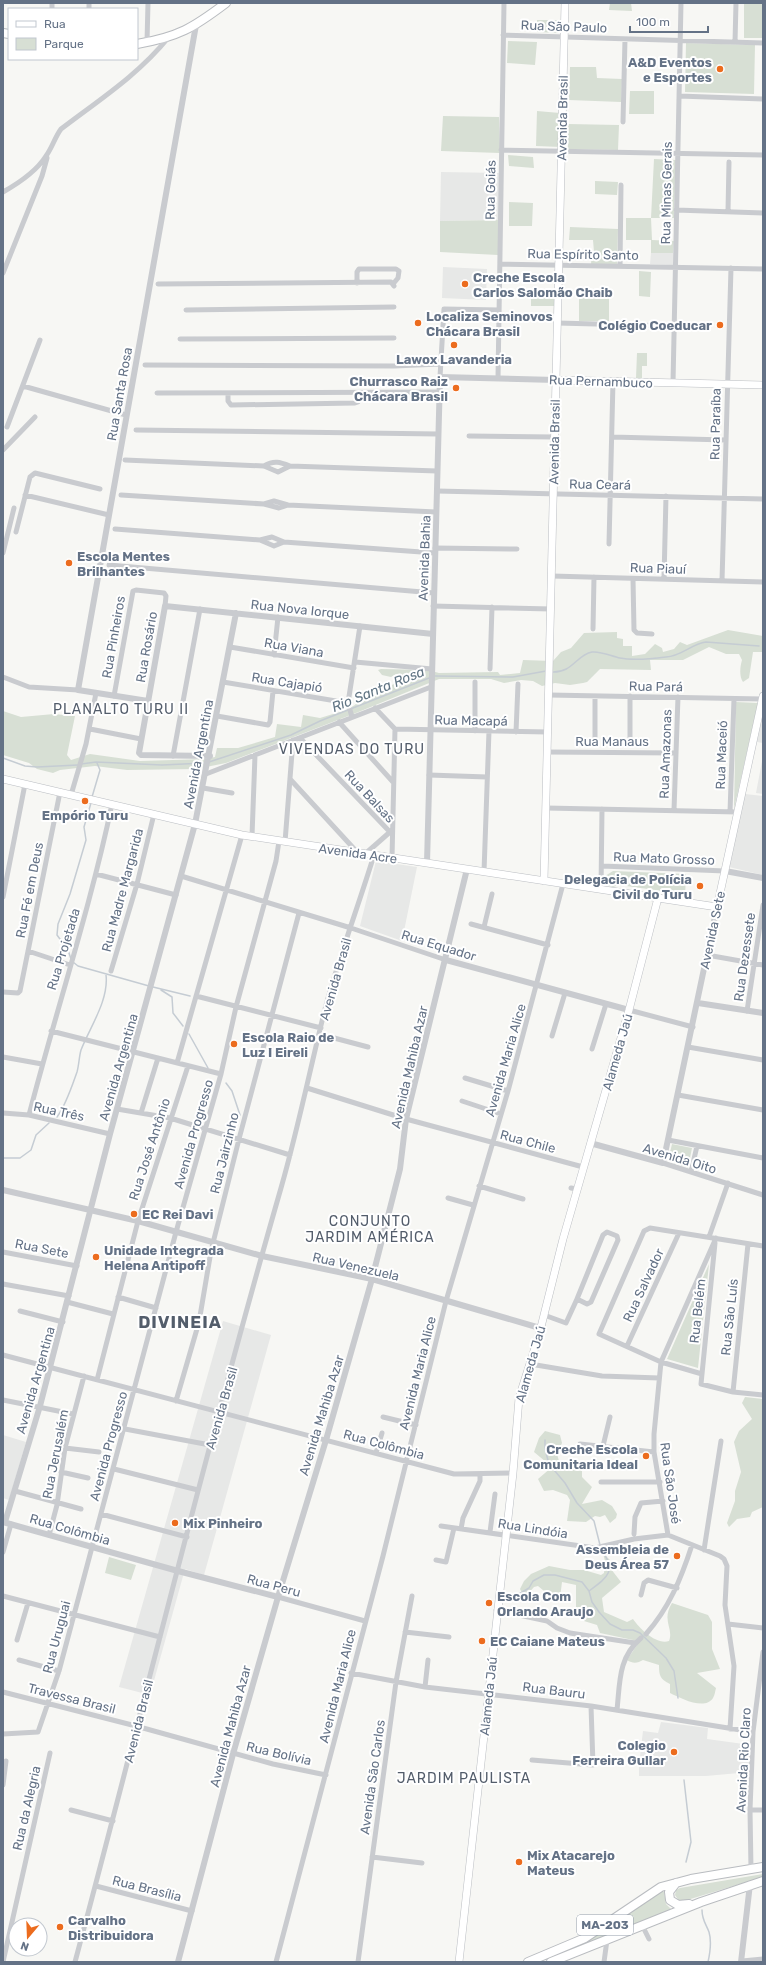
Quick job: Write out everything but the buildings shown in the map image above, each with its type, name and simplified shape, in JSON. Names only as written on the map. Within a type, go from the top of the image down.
[{"type":"main road","points":[[138,44],[169,37],[196,25],[226,3]]},
{"type":"main road","name":"Avenida Brasil","points":[[544,881],[565,3]]},
{"type":"main road","name":"Rua Pernambuco","points":[[556,380],[763,385]]},
{"type":"main road","name":"Avenida Sete","points":[[717,907],[763,698]]},
{"type":"main road","name":"Avenida Acre","points":[[3,779],[242,835],[717,907]]},
{"type":"main road","name":"Alameda Jaú","points":[[459,1962],[496,1610],[513,1473],[517,1404],[544,1315],[574,1188],[583,1167],[629,1010],[658,898]]},
{"type":"main road","name":"MA-203","points":[[528,1962],[585,1938],[656,1890],[678,1882],[763,1867]]},
{"type":"main road","name":"MA-203","points":[[550,1962],[700,1902],[750,1884],[763,1881]]},
{"type":"main road","points":[[678,1882],[672,1886],[669,1892],[669,1898],[672,1903],[682,1905],[700,1902]]},
{"type":"street","points":[[147,42],[148,3]]},
{"type":"street","name":"Rua Goiás","points":[[498,378],[504,3]]},
{"type":"street","name":"Rua Minas Gerais","points":[[673,383],[681,3]]},
{"type":"street","points":[[735,42],[736,3]]},
{"type":"street","name":"Rua Santa Rosa","points":[[78,690],[166,179],[196,25]]},
{"type":"street","name":"Rua São Paulo","points":[[503,35],[763,43]]},
{"type":"street","points":[[3,272],[42,176],[48,155],[55,138],[61,129],[132,76],[158,51],[169,37]]},
{"type":"street","name":"Rua São Paulo","points":[[623,122],[625,39]]},
{"type":"street","points":[[679,96],[763,98]]},
{"type":"street","points":[[501,150],[763,155]]},
{"type":"street","points":[[3,192],[33,172],[48,155]]},
{"type":"street","points":[[728,211],[729,162]]},
{"type":"street","points":[[620,266],[621,184]]},
{"type":"street","points":[[676,210],[763,213]]},
{"type":"street","name":"Rua Espírito Santo","points":[[500,264],[763,269]]},
{"type":"street","name":"Rua Paraíba","points":[[722,581],[731,268]]},
{"type":"street","points":[[158,284],[391,282],[394,285],[398,278],[399,271],[396,269],[359,269],[357,272],[357,282]]},
{"type":"street","points":[[186,310],[392,307]]},
{"type":"street","name":"Avenida Bahia","points":[[427,863],[434,606],[432,593],[434,512],[437,491],[435,471],[437,392],[440,377],[444,309],[499,310]]},
{"type":"street","points":[[557,323],[674,326]]},
{"type":"street","points":[[180,339],[394,338]]},
{"type":"street","points":[[7,427],[40,340]]},
{"type":"street","points":[[145,365],[394,366],[440,364]]},
{"type":"street","name":"Rua Pernambuco","points":[[440,377],[556,380]]},
{"type":"street","points":[[609,544],[613,381]]},
{"type":"street","points":[[23,386],[126,415]]},
{"type":"street","points":[[228,393],[229,404],[239,405],[355,403],[358,402],[361,392]]},
{"type":"street","points":[[157,393],[437,392]]},
{"type":"street","points":[[3,450],[35,417]]},
{"type":"street","points":[[136,430],[436,434]]},
{"type":"street","points":[[469,436],[555,437]]},
{"type":"street","points":[[612,437],[726,440]]},
{"type":"street","points":[[125,460],[264,466],[278,462],[290,466],[435,471]]},
{"type":"street","points":[[264,466],[278,472],[290,466]]},
{"type":"street","points":[[16,532],[30,477],[35,473],[100,489]]},
{"type":"street","name":"Rua Ceará","points":[[437,491],[763,499]]},
{"type":"street","points":[[25,495],[108,516]]},
{"type":"street","points":[[121,495],[264,504],[279,508],[288,504],[434,512]]},
{"type":"street","points":[[664,579],[666,496]]},
{"type":"street","points":[[3,554],[14,508]]},
{"type":"street","points":[[115,529],[260,540],[272,537],[284,542],[434,551],[518,549]]},
{"type":"street","points":[[109,565],[258,578],[274,578],[288,581],[432,593]]},
{"type":"street","name":"Rua Piauí","points":[[552,576],[763,582]]},
{"type":"street","points":[[593,629],[594,577]]},
{"type":"street","points":[[633,578],[634,630],[640,634],[652,634]]},
{"type":"street","name":"Rua Pinheiros","points":[[114,696],[133,591],[136,590],[165,594]]},
{"type":"street","name":"Rua Rosário","points":[[165,594],[165,606],[139,751],[141,755],[173,756]]},
{"type":"street","name":"Rua Nova Iorque","points":[[165,606],[433,634]]},
{"type":"street","points":[[434,606],[551,609]]},
{"type":"street","points":[[490,669],[492,607]]},
{"type":"street","points":[[200,609],[173,756],[209,757]]},
{"type":"street","name":"Avenida Argentina","points":[[3,1552],[6,1523],[63,1322],[110,1134],[134,1052],[195,824],[207,771],[236,613]]},
{"type":"street","points":[[274,655],[278,617]]},
{"type":"street","points":[[351,716],[348,704],[360,626]]},
{"type":"street","name":"Rua Viana","points":[[230,647],[274,655],[354,665],[432,670]]},
{"type":"street","points":[[3,677],[29,687],[78,690],[148,701]]},
{"type":"street","name":"Rua Cajapió","points":[[223,682],[348,704]]},
{"type":"street","points":[[475,682],[475,731]]},
{"type":"street","points":[[207,771],[300,738],[431,684]]},
{"type":"street","points":[[516,732],[518,684]]},
{"type":"street","points":[[217,716],[265,726],[269,724],[273,691]]},
{"type":"street","points":[[71,795],[90,729],[96,693]]},
{"type":"street","name":"Rua Pará","points":[[549,695],[734,699],[763,698]]},
{"type":"street","points":[[595,741],[596,696]]},
{"type":"street","points":[[630,696],[630,742]]},
{"type":"street","name":"Rua Amazonas","points":[[674,810],[678,697]]},
{"type":"street","name":"Rua Maceió","points":[[730,812],[734,699]]},
{"type":"street","points":[[375,708],[395,729],[391,832],[392,858]]},
{"type":"street","points":[[339,722],[393,782]]},
{"type":"street","points":[[90,729],[141,739]]},
{"type":"street","name":"Rua Macapá","points":[[395,729],[548,732]]},
{"type":"street","points":[[484,872],[489,731]]},
{"type":"street","name":"Rua Balsas","points":[[300,738],[391,832]]},
{"type":"street","name":"Avenida Progresso","points":[[92,1547],[125,1430],[176,1232],[221,1074],[236,1007],[282,842],[293,740]]},
{"type":"street","name":"Rua Manaus","points":[[547,752],[676,753]]},
{"type":"street","points":[[252,836],[255,755]]},
{"type":"street","points":[[429,775],[487,778]]},
{"type":"street","points":[[290,779],[361,854],[391,832]]},
{"type":"street","points":[[3,897],[25,784]]},
{"type":"street","points":[[203,788],[232,793]]},
{"type":"street","name":"Rua Fé em Deus","points":[[3,992],[19,993],[60,792]]},
{"type":"street","name":"Rua Projetada","points":[[29,1115],[51,1031],[96,874],[112,804]]},
{"type":"street","points":[[546,808],[738,812]]},
{"type":"street","points":[[601,889],[602,809]]},
{"type":"street","name":"Rua Madre Margarida","points":[[111,971],[137,884],[154,814]]},
{"type":"street","points":[[177,1063],[242,835]]},
{"type":"street","name":"Avenida Brasil","points":[[75,1962],[76,1952],[96,1886],[198,1490],[290,1155],[319,1034],[374,855]]},
{"type":"street","name":"Rua Mato Grosso","points":[[602,866],[725,871]]},
{"type":"street","name":"Avenida Mahiba Azar","points":[[178,1962],[248,1697],[326,1440],[372,1279],[400,1169],[406,1119],[467,869]]},
{"type":"street","points":[[725,871],[763,878]]},
{"type":"street","points":[[96,874],[176,895]]},
{"type":"street","name":"Rua Equador","points":[[181,876],[351,928],[446,960],[693,1027]]},
{"type":"street","name":"Avenida Maria Alice","points":[[276,1962],[326,1775],[337,1724],[416,1425],[446,1301],[538,985],[563,884]]},
{"type":"street","points":[[484,927],[492,894]]},
{"type":"street","name":"Rua Dezessete","points":[[748,1011],[763,905]]},
{"type":"street","name":"Avenida Sete","points":[[662,1163],[693,1027],[717,907]]},
{"type":"street","name":"Rua Jairzinho","points":[[176,1401],[199,1322],[214,1241],[270,1015],[299,912]]},
{"type":"street","points":[[471,924],[548,945]]},
{"type":"street","points":[[28,951],[70,965]]},
{"type":"street","points":[[707,955],[763,965]]},
{"type":"street","points":[[552,1036],[565,992]]},
{"type":"street","points":[[196,996],[321,1028]]},
{"type":"street","points":[[698,1003],[763,1013]]},
{"type":"street","points":[[592,1049],[606,1004]]},
{"type":"street","points":[[51,1031],[221,1074]]},
{"type":"street","points":[[319,1034],[368,1047]]},
{"type":"street","points":[[688,1047],[763,1060]]},
{"type":"street","points":[[3,1057],[42,1064]]},
{"type":"street","points":[[141,1113],[158,1058]]},
{"type":"street","name":"Rua José Antônio","points":[[97,1380],[138,1221],[188,1066]]},
{"type":"street","points":[[465,1078],[508,1091]]},
{"type":"street","name":"Rua Chile","points":[[307,1088],[406,1119],[583,1167]]},
{"type":"street","points":[[678,1095],[763,1110]]},
{"type":"street","points":[[462,1101],[501,1114]]},
{"type":"street","points":[[117,1109],[170,1118],[290,1155]]},
{"type":"street","name":"Rua Três","points":[[3,1113],[29,1115],[110,1134]]},
{"type":"street","points":[[668,1140],[763,1158]]},
{"type":"street","name":"Avenida Oito","points":[[590,1143],[662,1163],[763,1195]]},
{"type":"street","points":[[691,1172],[697,1146]]},
{"type":"street","points":[[709,1237],[728,1183]]},
{"type":"street","points":[[479,1186],[523,1199]]},
{"type":"street","name":"Rua Venezuela","points":[[3,1190],[138,1221],[214,1241],[262,1256],[372,1279],[540,1328]]},
{"type":"street","points":[[448,1198],[473,1205]]},
{"type":"street","points":[[702,1374],[660,1362],[599,1334],[644,1231],[650,1228],[763,1246]]},
{"type":"street","points":[[544,1315],[566,1323],[577,1300],[603,1235],[607,1232],[617,1236],[618,1240],[591,1302],[587,1304],[577,1300]]},
{"type":"street","name":"Rua Salvador","points":[[627,1346],[679,1233]]},
{"type":"street","points":[[660,1362],[716,1238]]},
{"type":"street","name":"Rua Belém","points":[[716,1238],[702,1385],[733,1392]]},
{"type":"street","name":"Rua São Luís","points":[[733,1392],[748,1244]]},
{"type":"street","name":"Rua Sete","points":[[3,1252],[77,1266]]},
{"type":"street","points":[[3,1284],[68,1299],[113,1314]]},
{"type":"street","points":[[118,1297],[156,1308]]},
{"type":"street","points":[[20,1311],[63,1322]]},
{"type":"street","name":"Rua Colômbia","points":[[3,1355],[135,1389],[220,1413],[376,1452],[454,1474],[513,1473]]},
{"type":"street","name":"Rua São José","points":[[660,1362],[654,1426],[654,1452],[668,1535]]},
{"type":"street","points":[[530,1364],[602,1376],[659,1378]]},
{"type":"street","name":"Rua Jerusalém","points":[[49,1535],[57,1502],[65,1448],[84,1376]]},
{"type":"street","points":[[733,1392],[763,1395]]},
{"type":"street","points":[[3,1400],[40,1406],[73,1414]]},
{"type":"street","points":[[383,1417],[416,1425]]},
{"type":"street","points":[[603,1446],[610,1417]]},
{"type":"street","points":[[125,1430],[210,1445]]},
{"type":"street","points":[[376,1452],[382,1433]]},
{"type":"street","points":[[704,1550],[721,1442]]},
{"type":"street","points":[[580,1444],[654,1452]]},
{"type":"street","points":[[65,1448],[99,1452]]},
{"type":"street","points":[[114,1469],[198,1490]]},
{"type":"street","points":[[61,1472],[88,1478]]},
{"type":"street","points":[[461,1529],[463,1518],[480,1480],[480,1474]]},
{"type":"street","points":[[601,1482],[660,1482]]},
{"type":"street","points":[[15,1491],[81,1509]]},
{"type":"street","points":[[490,1532],[495,1494]]},
{"type":"street","points":[[634,1534],[635,1517],[641,1503],[645,1501],[663,1501]]},
{"type":"street","points":[[102,1514],[187,1537]]},
{"type":"street","name":"Rua Colômbia","points":[[6,1523],[178,1571]]},
{"type":"street","name":"Rua Lindóia","points":[[441,1526],[506,1534],[595,1548],[634,1539],[668,1535]]},
{"type":"street","points":[[436,1560],[446,1562],[454,1528]]},
{"type":"street","points":[[668,1535],[720,1556],[726,1562],[724,1605],[734,1671],[730,1729]]},
{"type":"street","points":[[618,1710],[621,1668],[635,1643],[644,1636],[662,1614],[676,1588],[692,1545]]},
{"type":"street","name":"Rua Uruguai","points":[[3,1734],[38,1732],[50,1703],[92,1547]]},
{"type":"street","name":"Rua Peru","points":[[178,1571],[365,1621]]},
{"type":"street","points":[[641,1595],[644,1583],[648,1580],[676,1588]]},
{"type":"street","points":[[3,1596],[160,1637]]},
{"type":"street","name":"Avenida São Carlos","points":[[358,1962],[396,1682],[412,1596]]},
{"type":"street","points":[[18,1640],[28,1603]]},
{"type":"street","points":[[496,1610],[547,1621],[556,1628],[570,1633],[635,1643]]},
{"type":"street","points":[[728,1624],[763,1628]]},
{"type":"street","points":[[405,1632],[449,1637]]},
{"type":"street","name":"Avenida Rio Claro","points":[[751,1869],[750,1810],[754,1732],[763,1652]]},
{"type":"street","points":[[19,1660],[59,1671]]},
{"type":"street","points":[[425,1686],[428,1660]]},
{"type":"street","name":"Rua Bauru","points":[[351,1673],[396,1682],[591,1706],[754,1732]]},
{"type":"street","name":"Travessa Brasil","points":[[3,1692],[136,1726]]},
{"type":"street","points":[[532,1760],[593,1765],[591,1706]]},
{"type":"street","name":"Rua Bolívia","points":[[136,1726],[233,1754],[326,1775]]},
{"type":"street","name":"Rua da Alegria","points":[[3,1962],[50,1753]]},
{"type":"street","points":[[3,1785],[6,1761]]},
{"type":"street","points":[[71,1810],[113,1821]]},
{"type":"street","points":[[750,1810],[763,1810]]},
{"type":"street","points":[[372,1856],[422,1864]]},
{"type":"street","points":[[750,1884],[742,1961],[763,1959]]},
{"type":"street","name":"Rua Brasília","points":[[96,1886],[192,1911]]},
{"type":"street","points":[[642,1925],[649,1939]]},
{"type":"street","points":[[604,1962],[607,1940]]},
{"type":"shaded area","points":[[441,172],[501,173],[500,220],[440,221]]},
{"type":"shaded area","points":[[651,253],[673,253],[673,265],[650,264]]},
{"type":"shaded area","name":"Creche Escola Carlos Salomão Chaib","points":[[443,267],[487,269],[486,300],[442,298]]},
{"type":"shaded area","points":[[763,716],[763,743],[757,742]]},
{"type":"shaded area","points":[[763,756],[763,794],[756,793]]},
{"type":"shaded area","points":[[745,794],[763,796],[763,875],[729,867]]},
{"type":"shaded area","points":[[376,861],[417,867],[402,941],[360,926]]},
{"type":"shaded area","points":[[223,1321],[271,1335],[204,1575],[185,1569],[150,1695],[119,1687]]},
{"type":"shaded area","points":[[3,1435],[26,1442],[9,1500],[3,1498]]},
{"type":"shaded area","name":"Colegio Ferreira Gullar","points":[[661,1722],[708,1728],[707,1739],[751,1745],[750,1772],[706,1776],[639,1776],[643,1731],[658,1733]]},
{"type":"green space","points":[[610,3],[631,3],[632,11],[609,10]]},
{"type":"green space","points":[[744,3],[763,3],[763,38],[744,38]]},
{"type":"green space","points":[[537,20],[561,20],[561,33],[537,32]]},
{"type":"green space","points":[[508,41],[537,42],[535,65],[507,63]]},
{"type":"green space","name":"A&D Eventos e Esportes","points":[[686,43],[755,45],[754,94],[685,92]]},
{"type":"green space","points":[[570,67],[596,67],[597,78],[622,79],[621,102],[569,100]]},
{"type":"green space","points":[[630,91],[654,91],[654,114],[629,114]]},
{"type":"green space","points":[[537,111],[560,113],[561,147],[536,146]]},
{"type":"green space","points":[[443,116],[499,117],[500,153],[441,151]]},
{"type":"green space","points":[[568,124],[619,125],[618,150],[568,149]]},
{"type":"green space","points":[[508,155],[533,157],[534,168],[509,166]]},
{"type":"green space","points":[[654,159],[676,160],[674,218],[651,218]]},
{"type":"green space","points":[[595,181],[618,182],[617,195],[595,194]]},
{"type":"green space","points":[[509,202],[533,203],[532,226],[509,226]]},
{"type":"green space","points":[[626,218],[651,218],[652,240],[674,241],[673,253],[651,253],[651,240],[626,240]]},
{"type":"green space","points":[[500,220],[498,255],[440,252],[440,221]]},
{"type":"green space","points":[[570,227],[618,229],[617,266],[591,264],[592,253],[594,252],[593,240],[569,240]]},
{"type":"green space","points":[[639,271],[651,272],[650,297],[639,296]]},
{"type":"green space","points":[[531,294],[555,294],[555,306],[531,306]]},
{"type":"green space","points":[[579,296],[609,296],[609,321],[579,321]]},
{"type":"green space","points":[[637,353],[647,353],[647,366],[642,366],[642,379],[636,378]]},
{"type":"green space","points":[[728,630],[763,636],[763,652],[753,652],[749,678],[743,682],[740,671],[742,660],[739,654],[726,654],[709,647],[683,660],[650,660],[651,670],[600,669],[587,682],[570,685],[555,683],[542,686],[533,681],[521,680],[504,683],[491,679],[439,679],[226,763],[196,769],[127,770],[95,766],[60,770],[53,773],[37,769],[29,763],[3,755],[3,711],[21,717],[54,714],[75,716],[67,755],[71,760],[90,754],[140,761],[206,759],[215,757],[217,748],[238,748],[275,737],[277,724],[301,727],[303,715],[320,718],[346,710],[355,705],[361,697],[389,687],[401,679],[400,676],[396,674],[391,677],[382,675],[378,670],[381,669],[428,670],[439,673],[498,672],[500,675],[520,673],[523,660],[553,661],[561,652],[571,648],[584,633],[617,632],[617,638],[623,639],[623,646],[632,646],[632,656],[645,654],[655,644],[662,648],[663,652],[674,649],[680,642],[687,645]]},
{"type":"green space","points":[[736,702],[758,703],[734,809]]},
{"type":"green space","points":[[613,871],[686,874],[685,897],[670,892],[619,885],[613,887],[604,884],[605,876]]},
{"type":"green space","points":[[672,1144],[692,1148],[688,1168],[668,1161]]},
{"type":"green space","points":[[709,1264],[698,1368],[667,1359]]},
{"type":"green space","points":[[745,1397],[763,1399],[763,1507],[752,1512],[750,1517],[737,1519],[729,1527],[727,1523],[735,1501],[735,1491],[741,1472],[734,1442],[739,1431],[752,1419],[742,1403]]},
{"type":"green space","points":[[545,1431],[560,1435],[562,1443],[557,1454],[559,1461],[564,1465],[572,1461],[579,1464],[582,1470],[582,1477],[592,1487],[582,1504],[602,1500],[612,1506],[617,1514],[616,1518],[610,1523],[605,1515],[600,1517],[595,1516],[586,1522],[567,1521],[570,1500],[567,1495],[553,1490],[544,1491],[538,1479],[552,1467],[534,1452],[539,1438]]},
{"type":"green space","points":[[603,1553],[610,1560],[611,1569],[621,1582],[602,1598],[604,1612],[627,1622],[633,1619],[649,1635],[659,1641],[664,1642],[669,1641],[670,1632],[668,1615],[672,1603],[708,1615],[712,1622],[712,1649],[720,1669],[697,1673],[716,1688],[714,1697],[709,1702],[692,1702],[670,1693],[670,1684],[661,1677],[659,1665],[643,1660],[635,1663],[627,1660],[637,1645],[633,1640],[600,1633],[597,1625],[584,1621],[585,1609],[576,1607],[576,1585],[562,1582],[560,1598],[550,1596],[538,1586],[534,1587],[527,1595],[523,1595],[520,1589],[524,1581],[531,1574],[549,1566],[570,1570],[584,1570],[601,1575],[604,1573],[605,1561]]},
{"type":"green space","points":[[109,1557],[136,1565],[131,1580],[105,1573]]},
{"type":"green space","points":[[763,1874],[763,1877],[684,1901],[679,1901],[675,1895],[676,1890],[680,1888]]},
{"type":"green space","points":[[660,1892],[664,1892],[666,1904],[672,1910],[582,1946],[582,1943]]},
{"type":"waterway","name":"Rio Santa Rosa","points":[[552,672],[565,670],[582,657],[592,652],[625,659],[643,659],[677,655],[696,645],[706,642],[759,646]]},
{"type":"waterway","name":"Rio Santa Rosa","points":[[435,676],[513,677],[546,671]]},
{"type":"waterway","name":"Rio Santa Rosa","points":[[209,762],[291,735],[320,721],[429,678]]},
{"type":"waterway","name":"Rio Santa Rosa","points":[[3,758],[25,766],[37,767],[78,765]]},
{"type":"waterway","name":"Rio Santa Rosa","points":[[81,764],[96,762],[162,765],[205,763]]},
{"type":"waterway","points":[[92,797],[100,770],[97,763]]},
{"type":"waterway","points":[[71,959],[68,950],[57,935],[58,924],[70,894],[86,840],[84,827],[91,803]]},
{"type":"waterway","points":[[73,962],[78,966],[149,986]]},
{"type":"waterway","points":[[57,1117],[63,1107],[77,1072],[81,1050],[102,1004],[105,994],[106,975]]},
{"type":"waterway","points":[[153,987],[190,996]]},
{"type":"waterway","points":[[161,990],[172,997],[173,1013],[183,1026]]},
{"type":"waterway","points":[[189,1034],[208,1068]]},
{"type":"waterway","points":[[226,1083],[232,1091],[240,1115]]},
{"type":"waterway","points":[[3,1158],[20,1158],[31,1150],[36,1135],[49,1123]]},
{"type":"waterway","points":[[545,1440],[545,1449],[549,1464],[565,1483],[577,1503],[594,1521],[600,1545]]},
{"type":"waterway","points":[[589,1591],[601,1582],[608,1573],[609,1563],[601,1549]]},
{"type":"waterway","points":[[514,1597],[529,1588],[533,1581],[544,1575],[555,1575],[582,1582],[589,1591],[592,1602],[610,1624],[622,1630],[633,1630],[640,1633],[666,1658],[674,1671],[678,1698]]},
{"type":"waterway","points":[[684,1780],[691,1842],[686,1862]]},
{"type":"waterway","points":[[702,1910],[703,1919],[709,1932],[710,1940],[708,1962]]},
{"type":"place","name":"A&D Eventos e Esportes","points":[[720,69]]},
{"type":"place","name":"Creche Escola Carlos Salomão Chaib","points":[[465,284]]},
{"type":"place","name":"Localiza Seminovos Chácara Brasil","points":[[418,323]]},
{"type":"place","name":"Colégio Coeducar","points":[[720,325]]},
{"type":"place","name":"Lawox Lavanderia","points":[[454,345]]},
{"type":"place","name":"Churrasco Raiz Chácara Brasil","points":[[456,388]]},
{"type":"place","name":"Escola Mentes Brilhantes","points":[[69,563]]},
{"type":"place","name":"Empório Turu","points":[[85,801]]},
{"type":"place","name":"Delegacia de Polícia Civil do Turu","points":[[700,886]]},
{"type":"place","name":"Escola Raio de Luz I Eireli","points":[[234,1044]]},
{"type":"place","name":"EC Rei Davi","points":[[134,1214]]},
{"type":"place","name":"Unidade Integrada Helena Antipoff","points":[[96,1257]]},
{"type":"place","name":"Creche Escola Comunitaria Ideal","points":[[646,1456]]},
{"type":"place","name":"Mix Pinheiro","points":[[175,1523]]},
{"type":"place","name":"Assembleia de Deus Área 57","points":[[677,1556]]},
{"type":"place","name":"Escola Com Orlando Araujo","points":[[489,1603]]},
{"type":"place","name":"EC Caiane Mateus","points":[[482,1641]]},
{"type":"place","name":"Colegio Ferreira Gullar","points":[[674,1752]]},
{"type":"place","name":"Mix Atacarejo Mateus","points":[[519,1862]]},
{"type":"place","name":"Carvalho Distribuidora","points":[[60,1927]]},
{"type":"district","name":"PLANALTO TURU II","points":[[121,709]]},
{"type":"district","name":"VIVENDAS DO TURU","points":[[352,749]]},
{"type":"district","name":"CONJUNTO JARDIM AMÉRICA","points":[[370,1230]]},
{"type":"district","name":"DIVINEIA","points":[[180,1322]]},
{"type":"district","name":"JARDIM PAULISTA","points":[[464,1778]]}]
